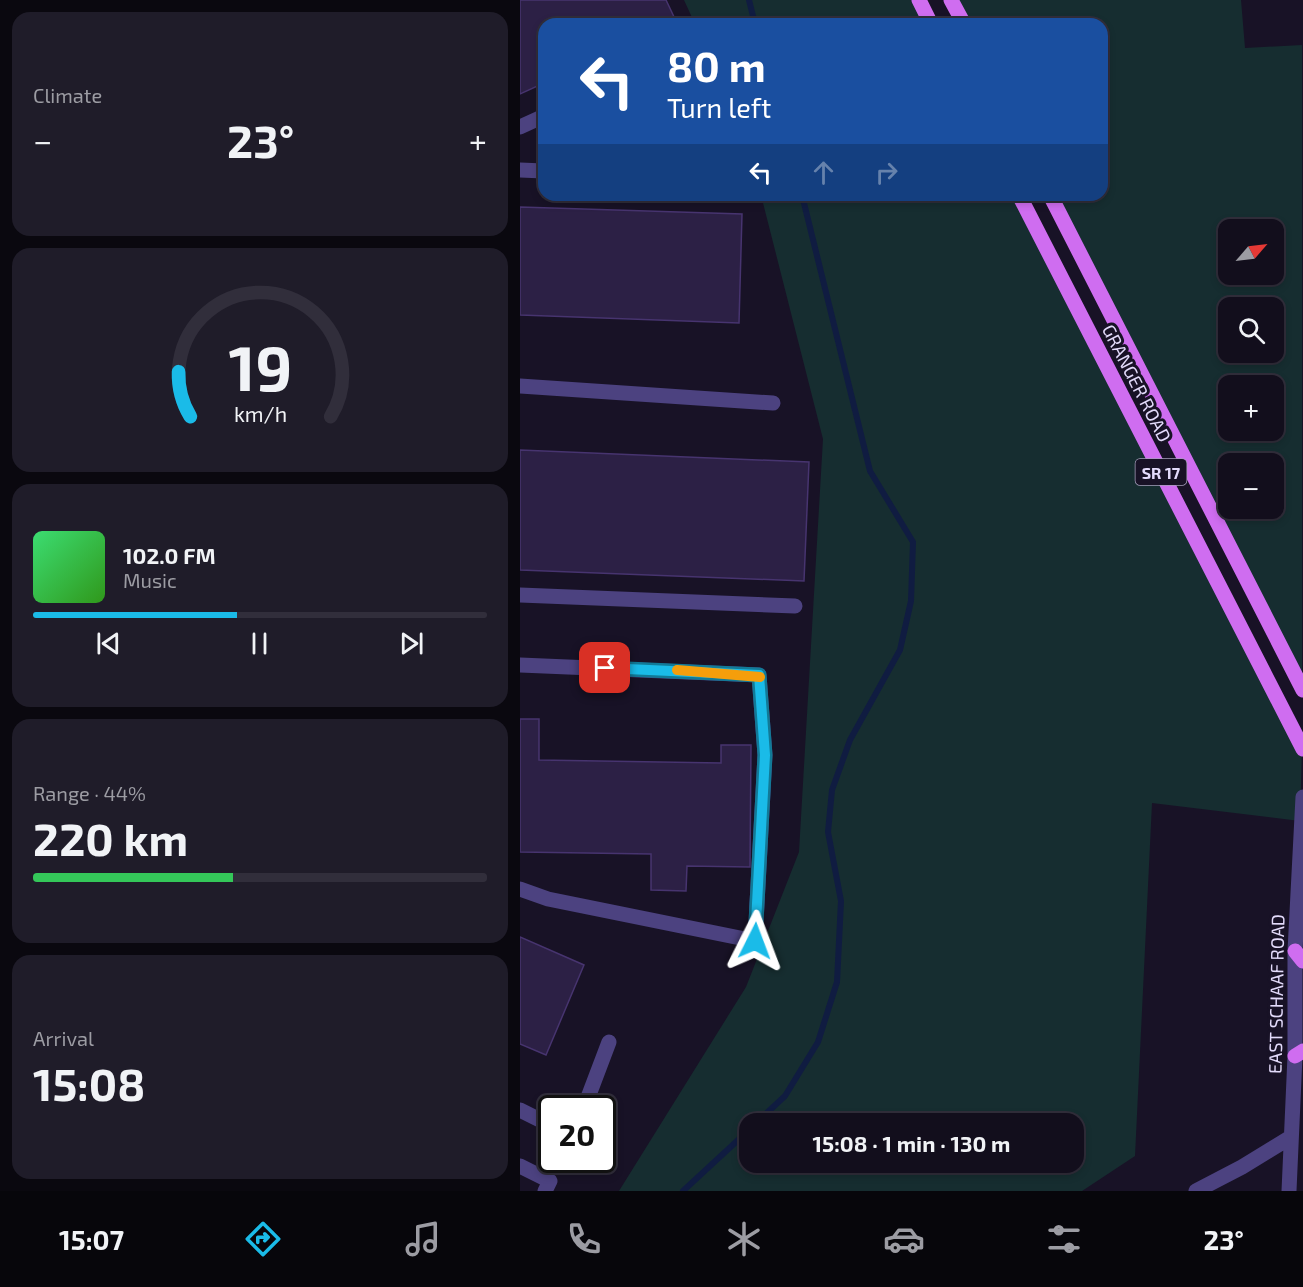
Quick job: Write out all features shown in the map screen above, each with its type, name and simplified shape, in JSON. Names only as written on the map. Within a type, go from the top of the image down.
[{"type":"main road","points":[[919,0],[928,18]]},
{"type":"main road","points":[[951,0],[961,18]]},
{"type":"main road","name":"GRANGER ROAD","points":[[1022,201],[1303,749]]},
{"type":"main road","name":"GRANGER ROAD","points":[[1053,201],[1303,690]]},
{"type":"street","points":[[520,127],[538,119]]},
{"type":"street","points":[[520,170],[538,171]]},
{"type":"street","points":[[520,387],[773,404]]},
{"type":"street","points":[[520,595],[795,606]]},
{"type":"street","points":[[520,664],[759,675],[765,755],[755,941],[548,898],[520,889]]},
{"type":"street","name":"EAST SCHAAF ROAD","points":[[1289,1191],[1296,1169],[1291,1137],[1299,1053],[1300,821],[1303,797]]},
{"type":"street","points":[[589,1095],[609,1042]]},
{"type":"street","points":[[520,1110],[538,1119]]},
{"type":"street","points":[[1195,1191],[1242,1167],[1291,1137]]},
{"type":"street","points":[[520,1166],[550,1181],[546,1191]]},
{"type":"green space","points":[[684,0],[919,0],[928,18],[692,18]]},
{"type":"green space","points":[[951,0],[1241,0],[1245,48],[1302,45],[1302,690],[1053,201],[1108,201],[1108,18],[961,18]]},
{"type":"green space","points":[[763,201],[1022,201],[1302,746],[1300,821],[1152,803],[1135,1156],[1082,1191],[619,1191],[746,987],[799,852],[823,439]]},
{"type":"building","points":[[520,0],[666,0],[675,18],[538,18],[538,86],[520,94]]},
{"type":"building","points":[[520,207],[742,214],[739,323],[520,315]]},
{"type":"building","points":[[520,450],[809,462],[804,581],[520,570]]},
{"type":"building","points":[[520,719],[539,719],[539,760],[721,763],[721,745],[751,745],[750,867],[687,866],[686,891],[651,890],[651,854],[520,852]]},
{"type":"building","points":[[520,937],[584,965],[546,1055],[520,1044]]},
{"type":"waterway","points":[[749,0],[754,18]]},
{"type":"waterway","points":[[767,1113],[785,1096],[818,1042],[837,982],[841,901],[828,832],[832,790],[850,740],[900,650],[911,601],[913,542],[870,471],[803,201]]},
{"type":"waterway","points":[[683,1191],[739,1139]]},
{"type":"slow traffic","points":[[677,670],[759,675],[760,677]]},
{"type":"route","points":[[605,668],[759,675],[765,755],[755,941]]}]
